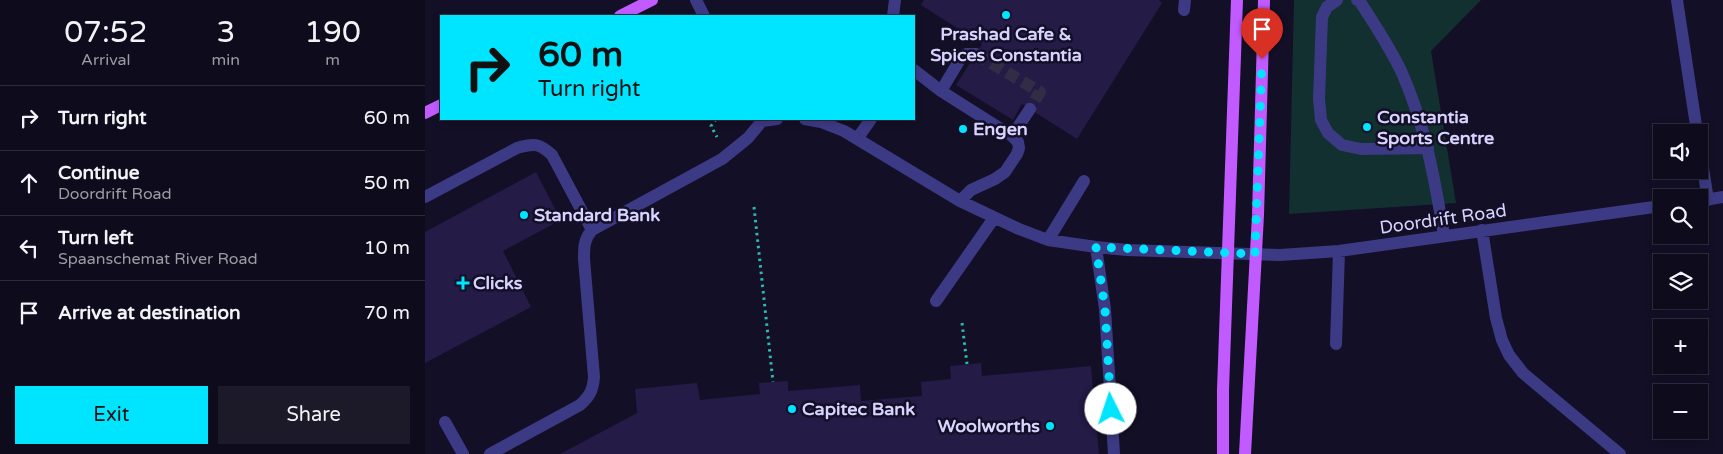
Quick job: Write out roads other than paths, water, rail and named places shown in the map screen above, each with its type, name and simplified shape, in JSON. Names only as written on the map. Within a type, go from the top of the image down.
[{"type":"main road","points":[[622,15],[652,0]]},
{"type":"main road","points":[[1223,454],[1223,380],[1237,0]]},
{"type":"main road","points":[[1245,454],[1255,254],[1264,0]]},
{"type":"main road","points":[[425,113],[440,106]]},
{"type":"street","points":[[696,0],[704,15]]},
{"type":"street","points":[[893,15],[895,0]]},
{"type":"street","points":[[1337,0],[1327,6],[1322,17],[1319,99],[1321,120],[1328,133],[1342,145],[1361,149],[1428,148]]},
{"type":"street","points":[[1357,0],[1359,0],[1382,36],[1402,72],[1428,148],[1444,236]]},
{"type":"street","points":[[1677,0],[1696,124]]},
{"type":"street","points":[[941,91],[962,56],[976,54]]},
{"type":"street","points":[[915,71],[941,91],[1012,136],[1017,142],[1019,148],[1017,154],[1005,172],[995,179],[971,190],[960,202]]},
{"type":"street","points":[[1012,136],[1030,110]]},
{"type":"street","points":[[490,454],[580,405],[589,397],[593,388],[594,377],[583,258],[587,236],[592,230],[722,159],[737,148],[762,120]]},
{"type":"street","name":"Doordrift Road","points":[[809,120],[844,131],[960,202],[1019,230],[1048,240],[1096,247],[1228,254],[1299,254],[1339,251],[1653,207]]},
{"type":"street","points":[[857,139],[870,120]]},
{"type":"street","points":[[425,197],[517,148],[541,145],[552,155],[592,230]]},
{"type":"street","points":[[1048,240],[1084,181]]},
{"type":"street","points":[[1708,199],[1723,197]]},
{"type":"street","points":[[936,301],[994,218]]},
{"type":"street","points":[[1482,230],[1496,318],[1502,340],[1509,355],[1523,373],[1537,386],[1620,454]]},
{"type":"street","points":[[1096,247],[1105,309],[1114,454]]},
{"type":"street","points":[[1336,344],[1339,251]]},
{"type":"street","points":[[445,422],[463,454]]},
{"type":"tunnel","points":[[976,54],[1040,92],[1030,109]]},
{"type":"place","name":"Prashad Cafe & Spices Constantia","points":[[1006,15]]},
{"type":"place","name":"Constantia Sports Centre","points":[[1367,127]]},
{"type":"place","name":"Engen","points":[[963,129]]},
{"type":"place","name":"Standard Bank","points":[[524,215]]},
{"type":"place","name":"Clicks","points":[[463,283]]},
{"type":"place","name":"Capitec Bank","points":[[792,409]]},
{"type":"place","name":"Woolworths","points":[[1050,426]]}]
